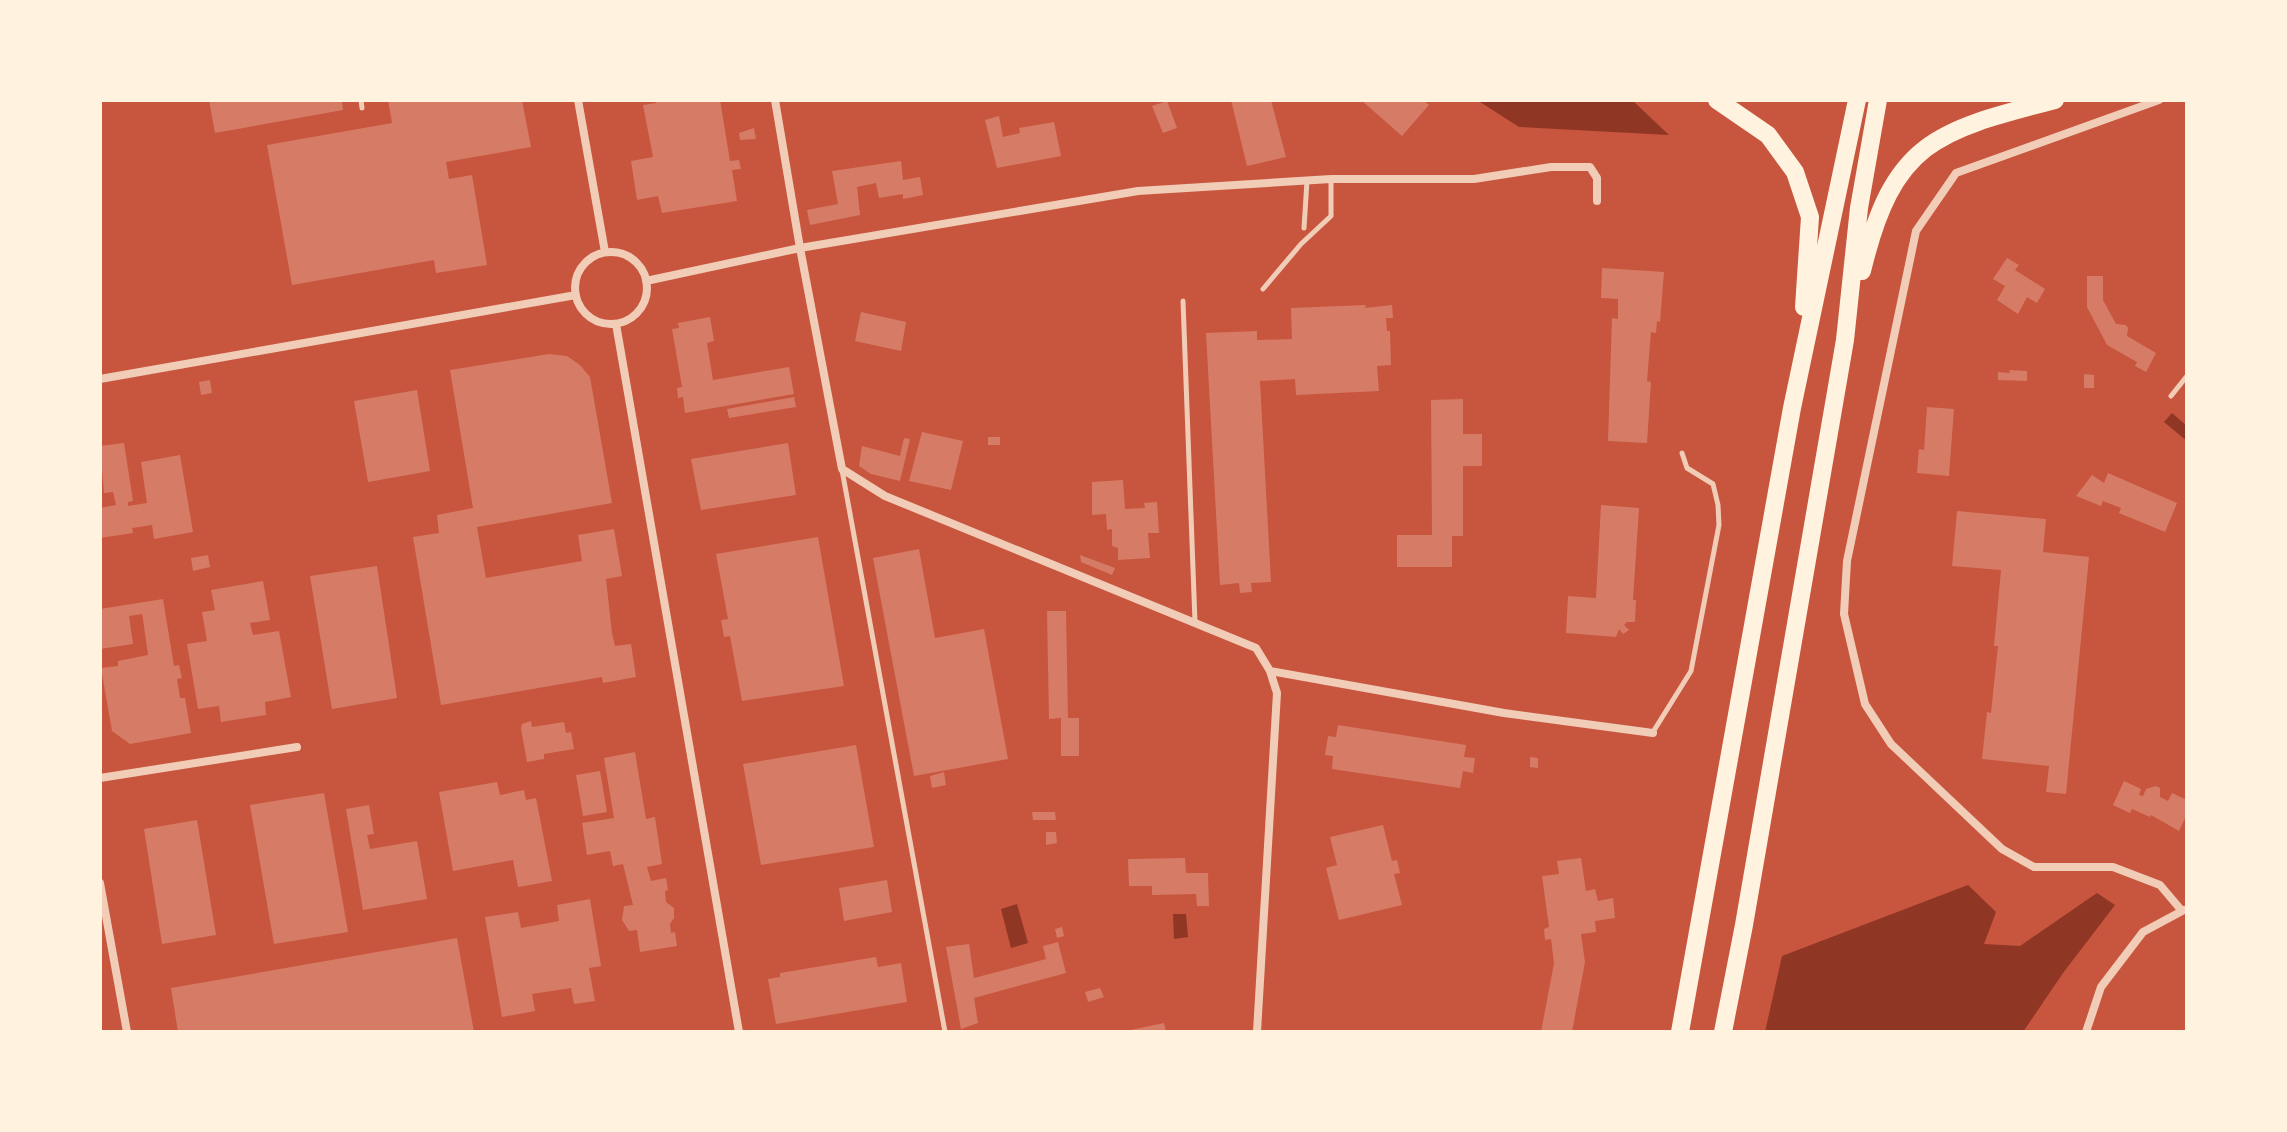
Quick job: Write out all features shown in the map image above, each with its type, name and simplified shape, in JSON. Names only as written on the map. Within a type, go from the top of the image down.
[{"type":"main road","points":[[1717,100],[1768,135],[1795,172],[1810,217],[1804,312],[1792,408]]},
{"type":"main road","points":[[1680,1032],[1792,408],[1857,100]]},
{"type":"main road","points":[[1723,1032],[1845,340],[1859,208],[1878,100]]},
{"type":"main road","points":[[1845,340],[1870,237],[1883,202],[1910,160],[1928,145],[1961,128],[1988,117],[2055,100]]},
{"type":"street","points":[[578,100],[605,252]]},
{"type":"street","points":[[775,100],[842,469],[885,496],[1256,648],[1270,671],[1277,693],[1257,1032]]},
{"type":"street","points":[[2086,1032],[2101,987],[2143,932],[2184,910],[2160,885],[2113,867],[2034,867],[2002,849],[1891,744],[1865,704],[1844,614],[1847,561],[1916,231],[1956,173],[2159,100]]},
{"type":"street","points":[[646,281],[800,248],[1138,191],[1331,179],[1474,179],[1551,167],[1590,167],[1597,178],[1597,201]]},
{"type":"street","points":[[605,252],[627,255],[638,263],[646,281],[647,293],[643,306],[634,317],[616,324],[592,319],[580,307],[576,295],[576,279],[580,269],[591,257],[605,252]]},
{"type":"street","points":[[100,379],[576,295]]},
{"type":"street","points":[[616,324],[739,1032]]},
{"type":"street","points":[[1270,671],[1504,713],[1653,733]]},
{"type":"street","points":[[100,778],[297,747]]},
{"type":"street","points":[[100,883],[127,1032]]},
{"type":"lane","points":[[361,100],[362,108]]},
{"type":"lane","points":[[1263,289],[1301,244],[1331,216],[1331,179]]},
{"type":"lane","points":[[1304,228],[1307,181]]},
{"type":"lane","points":[[1183,301],[1195,622]]},
{"type":"lane","points":[[2171,396],[2187,376]]},
{"type":"lane","points":[[1653,733],[1691,671],[1719,525],[1713,484],[1687,468],[1682,453]]},
{"type":"lane","points":[[842,469],[945,1032]]},
{"type":"shaded area","points":[[1477,100],[1632,100],[1669,135],[1519,127]]},
{"type":"shaded area","points":[[2172,413],[2187,426],[2187,441],[2164,422]]},
{"type":"shaded area","points":[[1968,885],[1996,912],[1984,944],[2020,946],[2097,893],[2115,905],[2023,1032],[1765,1032],[1782,956]]},
{"type":"shaded area","points":[[1017,904],[1028,943],[1011,948],[1001,909]]},
{"type":"shaded area","points":[[1173,914],[1186,914],[1188,937],[1174,939]]},
{"type":"building","points":[[209,100],[342,100],[343,110],[215,133]]},
{"type":"building","points":[[388,100],[522,100],[531,147],[446,162],[449,179],[472,175],[487,265],[436,273],[434,260],[292,285],[267,145],[392,123]]},
{"type":"building","points":[[655,100],[720,100],[730,161],[739,160],[741,169],[732,170],[737,201],[662,213],[658,196],[637,200],[631,161],[653,157],[643,105],[656,103]]},
{"type":"building","points":[[1231,100],[1271,100],[1286,157],[1247,166]]},
{"type":"building","points":[[1361,100],[1423,100],[1429,105],[1402,136]]},
{"type":"building","points":[[1167,101],[1177,128],[1163,133],[1152,106]]},
{"type":"building","points":[[999,116],[1003,137],[1020,133],[1019,128],[1054,122],[1061,156],[997,168],[985,120]]},
{"type":"building","points":[[754,128],[756,139],[740,140],[739,133]]},
{"type":"building","points":[[901,161],[903,180],[920,177],[923,195],[903,199],[903,194],[879,198],[876,183],[857,187],[860,215],[810,225],[807,210],[838,204],[832,171]]},
{"type":"building","points":[[2007,258],[2019,265],[2015,270],[2045,289],[2037,303],[2027,297],[2018,314],[1997,300],[2005,286],[1993,279]]},
{"type":"building","points":[[1602,268],[1664,272],[1660,322],[1657,321],[1656,333],[1651,332],[1647,443],[1608,441],[1612,318],[1618,319],[1618,299],[1601,298]]},
{"type":"building","points":[[2087,276],[2103,276],[2103,300],[2116,324],[2126,325],[2127,336],[2156,353],[2146,372],[2135,366],[2137,362],[2107,345],[2087,307]]},
{"type":"building","points":[[1366,305],[1365,308],[1392,305],[1393,318],[1386,318],[1387,331],[1390,331],[1391,365],[1377,366],[1379,391],[1296,395],[1295,379],[1260,381],[1271,582],[1251,583],[1252,592],[1240,593],[1239,583],[1220,585],[1206,333],[1257,331],[1257,340],[1292,339],[1291,308]]},
{"type":"building","points":[[861,312],[906,322],[901,351],[855,341]]},
{"type":"building","points":[[710,317],[714,341],[707,343],[713,380],[789,367],[794,394],[685,413],[683,397],[678,398],[677,388],[682,387],[672,329],[679,328],[678,323]]},
{"type":"building","points":[[549,354],[567,356],[590,377],[612,503],[477,527],[486,578],[582,561],[578,535],[614,529],[622,576],[606,579],[612,633],[615,646],[631,644],[636,677],[603,683],[602,677],[441,705],[413,537],[439,533],[437,515],[473,508],[450,370]]},
{"type":"building","points":[[2009,370],[2027,371],[2027,381],[1998,380],[1998,372],[2010,373]]},
{"type":"building","points":[[2084,374],[2094,375],[2094,388],[2084,388]]},
{"type":"building","points":[[210,380],[212,393],[201,395],[199,382]]},
{"type":"building","points":[[417,390],[430,471],[368,482],[354,401]]},
{"type":"building","points":[[794,397],[796,407],[729,418],[727,409]]},
{"type":"building","points":[[1463,399],[1463,434],[1482,434],[1482,466],[1463,466],[1463,536],[1452,536],[1452,567],[1397,567],[1397,535],[1432,535],[1431,400]]},
{"type":"building","points":[[1927,407],[1954,409],[1949,476],[1917,473],[1919,449],[1924,450]]},
{"type":"building","points":[[922,432],[963,441],[951,490],[909,481]]},
{"type":"building","points":[[988,437],[1000,437],[1000,445],[988,445]]},
{"type":"building","points":[[904,438],[910,439],[900,481],[871,474],[859,466],[862,446],[900,456]]},
{"type":"building","points":[[124,443],[133,501],[128,502],[128,506],[147,503],[141,462],[180,455],[193,532],[154,539],[152,525],[132,528],[133,533],[100,538],[100,508],[116,505],[113,492],[104,493],[100,446]]},
{"type":"building","points":[[788,443],[796,495],[701,510],[691,459]]},
{"type":"building","points":[[2108,473],[2177,503],[2165,532],[2119,513],[2121,508],[2103,501],[2101,506],[2076,496],[2092,475],[2104,483]]},
{"type":"building","points":[[1123,480],[1125,509],[1145,508],[1144,503],[1157,502],[1159,533],[1148,533],[1150,558],[1118,560],[1118,548],[1112,546],[1112,529],[1107,530],[1106,514],[1092,515],[1092,482]]},
{"type":"building","points":[[1601,505],[1639,508],[1633,600],[1636,600],[1635,622],[1627,622],[1624,625],[1629,630],[1623,634],[1619,629],[1616,637],[1566,633],[1568,596],[1596,598]]},
{"type":"building","points":[[1957,511],[2046,519],[2043,552],[2089,557],[2066,794],[2046,792],[2049,766],[1982,759],[1987,712],[1991,713],[1998,646],[1994,646],[2001,570],[1952,566]]},
{"type":"building","points":[[818,537],[844,686],[742,701],[730,636],[724,637],[721,620],[728,619],[716,554]]},
{"type":"building","points":[[919,549],[935,638],[984,629],[1008,759],[914,776],[873,558]]},
{"type":"building","points":[[208,555],[210,567],[193,571],[191,558]]},
{"type":"building","points":[[1080,555],[1115,568],[1112,575],[1081,562]]},
{"type":"building","points":[[377,566],[397,698],[332,709],[310,576]]},
{"type":"building","points":[[263,581],[270,620],[250,623],[253,635],[279,631],[291,697],[265,702],[266,715],[221,722],[219,706],[198,709],[187,644],[207,641],[202,612],[215,610],[211,590]]},
{"type":"building","points":[[163,599],[174,666],[179,665],[182,678],[177,679],[180,698],[185,698],[191,733],[130,744],[112,731],[101,668],[118,666],[118,661],[148,655],[142,614],[129,616],[133,644],[100,649],[100,609]]},
{"type":"building","points":[[1047,611],[1066,611],[1068,718],[1079,718],[1079,756],[1061,756],[1061,718],[1049,719]]},
{"type":"building","points":[[531,721],[532,727],[564,722],[566,733],[571,732],[574,749],[544,754],[544,759],[527,762],[521,729],[522,724]]},
{"type":"building","points":[[1338,725],[1466,745],[1464,757],[1475,758],[1473,773],[1463,771],[1460,788],[1332,769],[1333,756],[1325,755],[1328,736],[1336,737]]},
{"type":"building","points":[[856,745],[874,847],[761,865],[743,764]]},
{"type":"building","points":[[635,752],[646,819],[655,817],[662,864],[647,867],[651,881],[666,878],[666,902],[674,908],[671,933],[675,932],[677,946],[640,952],[637,930],[629,931],[622,920],[624,906],[633,905],[623,864],[613,866],[610,851],[587,855],[582,823],[614,818],[604,758]]},
{"type":"building","points":[[1530,757],[1538,758],[1538,768],[1530,767]]},
{"type":"building","points":[[600,771],[607,812],[583,816],[576,775]]},
{"type":"building","points":[[944,772],[946,785],[932,788],[930,776]]},
{"type":"building","points":[[2124,781],[2141,789],[2139,795],[2143,796],[2146,789],[2156,786],[2160,788],[2160,797],[2168,801],[2172,793],[2187,800],[2187,814],[2179,831],[2151,815],[2132,809],[2130,813],[2113,805]]},
{"type":"building","points":[[497,782],[500,795],[524,790],[526,800],[536,798],[552,881],[518,887],[513,860],[453,871],[439,792]]},
{"type":"building","points":[[324,793],[348,932],[274,944],[250,805]]},
{"type":"building","points":[[369,805],[374,834],[367,835],[370,849],[417,841],[427,899],[363,910],[346,809]]},
{"type":"building","points":[[1032,812],[1055,812],[1056,820],[1033,820]]},
{"type":"building","points":[[197,820],[216,935],[162,944],[144,829]]},
{"type":"building","points":[[1383,825],[1392,861],[1397,860],[1400,873],[1394,874],[1402,905],[1339,920],[1326,868],[1337,865],[1330,837]]},
{"type":"building","points":[[1046,832],[1056,832],[1057,843],[1046,845]]},
{"type":"building","points":[[1185,858],[1186,873],[1208,873],[1209,906],[1197,906],[1196,894],[1152,895],[1152,886],[1129,886],[1128,859]]},
{"type":"building","points":[[1581,858],[1586,891],[1595,889],[1598,901],[1613,898],[1615,918],[1595,921],[1596,932],[1581,934],[1585,962],[1572,1032],[1541,1032],[1554,963],[1551,939],[1545,940],[1544,929],[1549,927],[1542,876],[1559,874],[1557,861]]},
{"type":"building","points":[[887,880],[892,912],[844,921],[839,888]]},
{"type":"building","points":[[590,899],[601,966],[589,968],[595,1001],[574,1004],[571,988],[532,994],[535,1011],[502,1017],[485,917],[518,912],[521,928],[559,921],[557,905]]},
{"type":"building","points":[[1062,927],[1064,936],[1057,938],[1055,929]]},
{"type":"building","points":[[457,938],[474,1032],[178,1032],[171,988]]},
{"type":"building","points":[[1058,942],[1066,973],[974,998],[978,1023],[961,1029],[946,947],[969,944],[974,978],[1046,959],[1043,946]]},
{"type":"building","points":[[876,957],[878,967],[901,963],[907,1002],[776,1024],[768,979],[780,977],[780,973]]},
{"type":"building","points":[[1100,988],[1104,997],[1088,1002],[1085,992]]},
{"type":"building","points":[[1164,1023],[1166,1032],[1126,1032],[1126,1031]]}]
